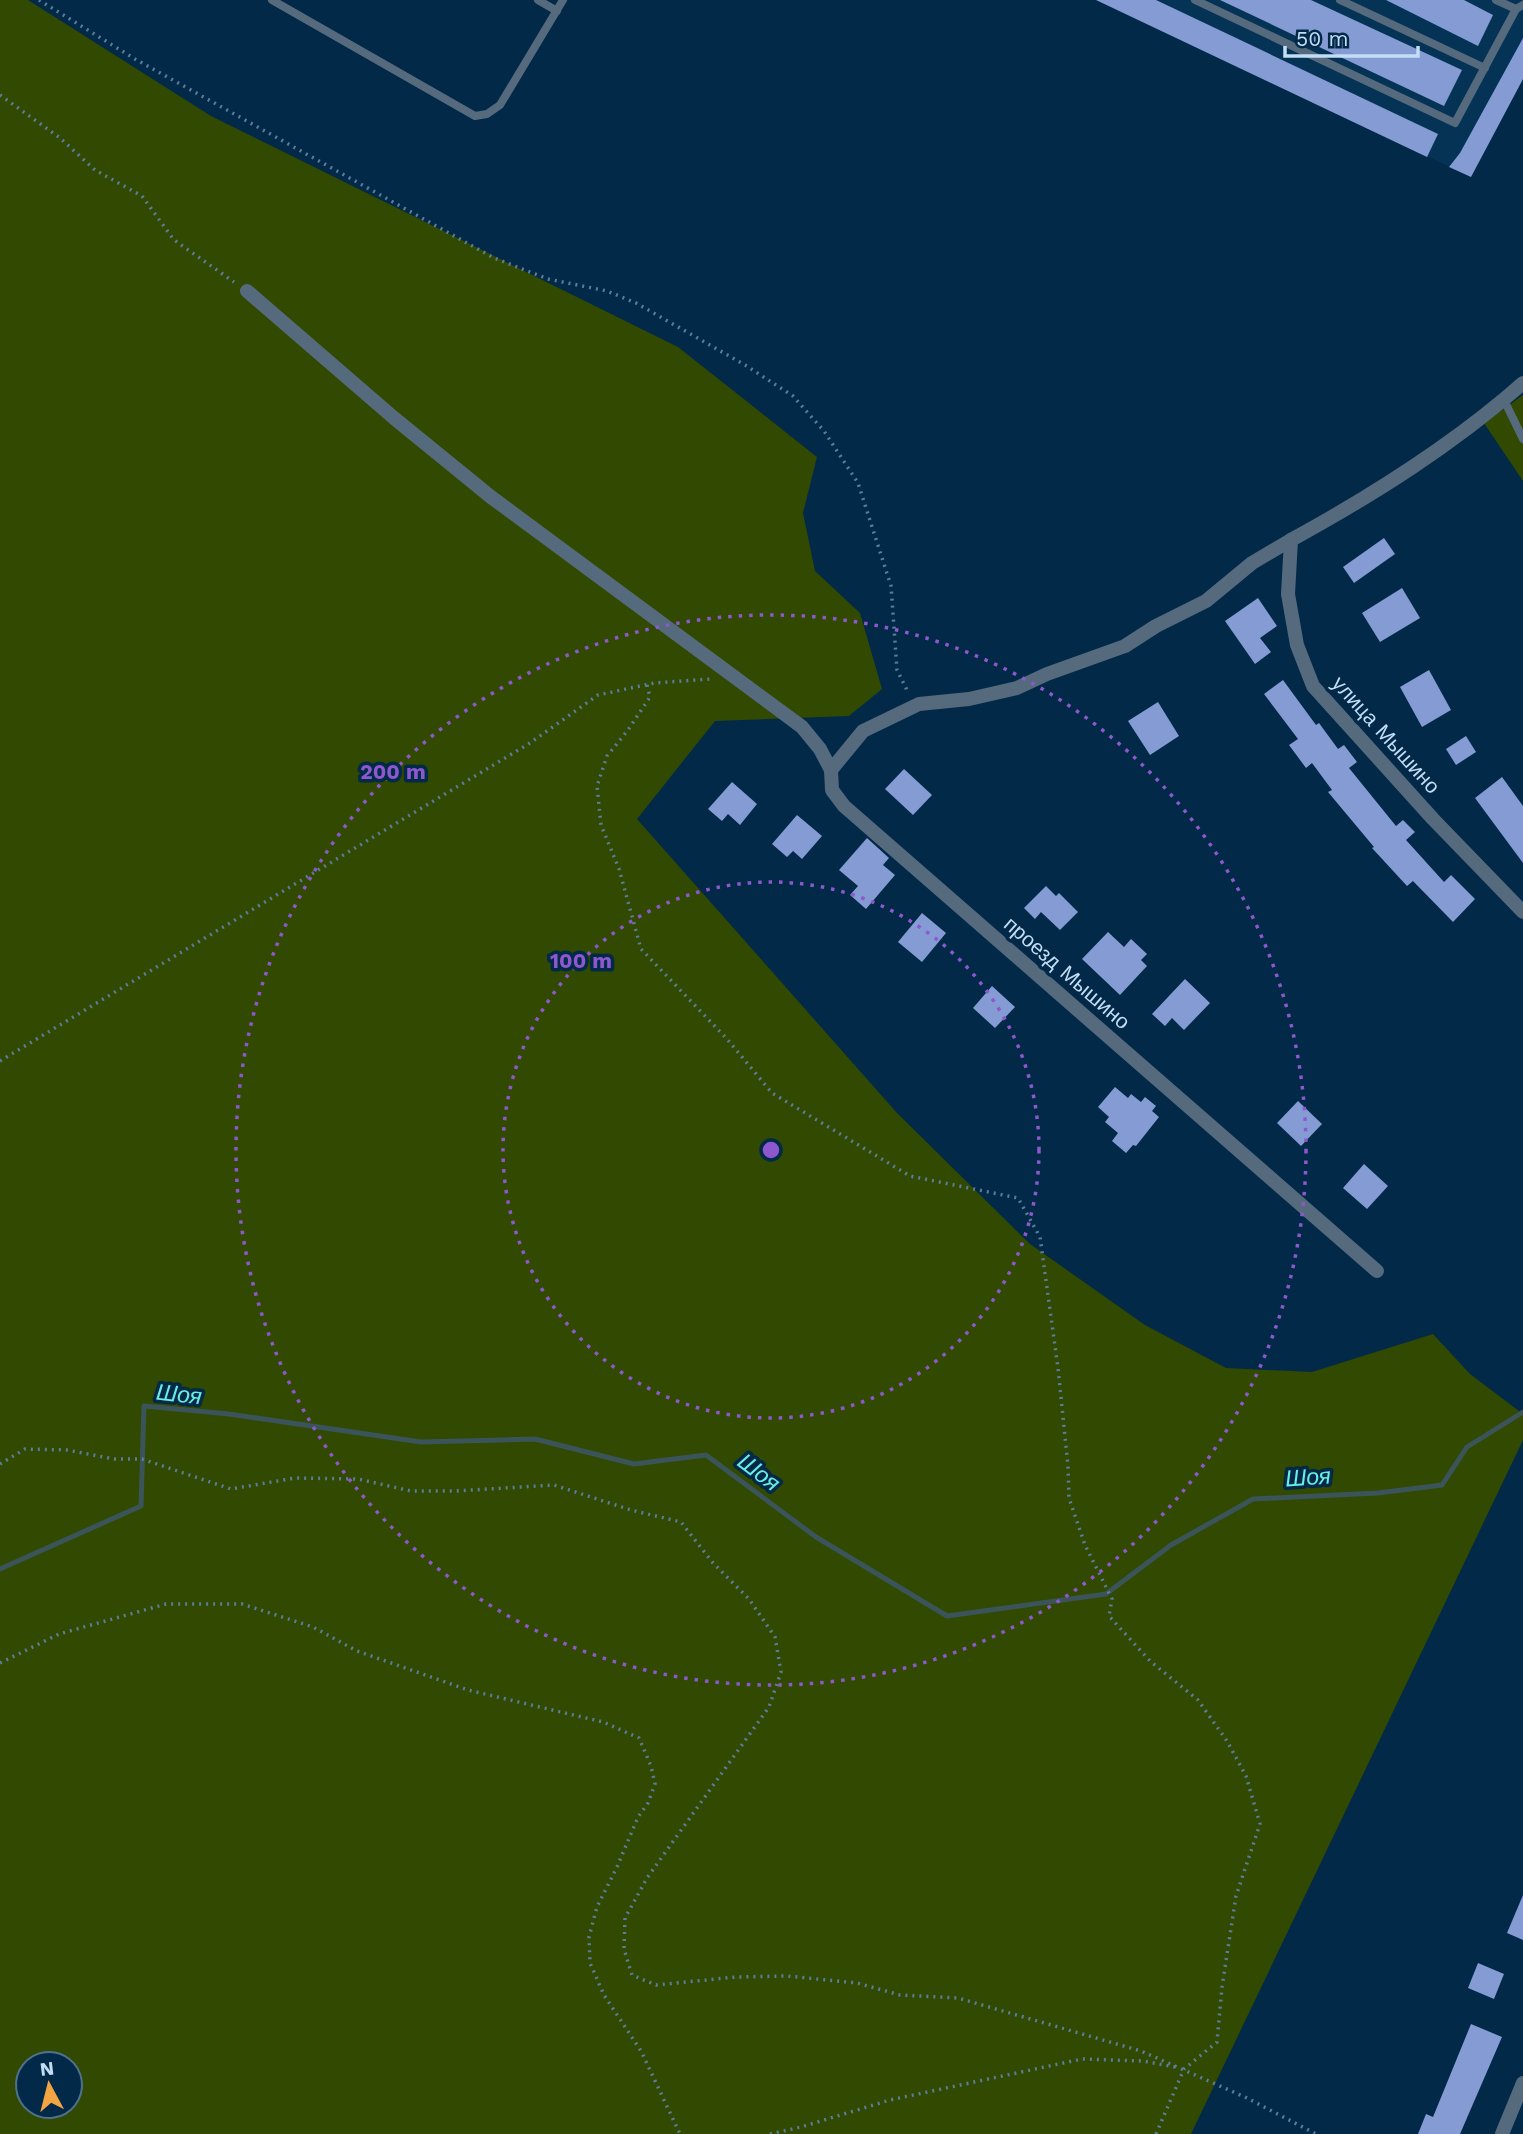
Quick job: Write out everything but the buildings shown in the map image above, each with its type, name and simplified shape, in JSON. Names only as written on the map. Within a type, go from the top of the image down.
[{"type":"street","name":"проезд Мышино","points":[[247,291],[394,418],[491,497],[802,727],[820,749],[831,770],[832,790],[844,806],[1377,1270]]},
{"type":"street","points":[[831,770],[863,731],[919,704],[969,699],[1017,688],[1125,646],[1156,626],[1206,601],[1252,563],[1351,507],[1414,467],[1523,383]]},
{"type":"street","name":"улица Мышино","points":[[1291,540],[1288,594],[1297,645],[1313,686],[1433,819],[1523,912]]},
{"type":"street","points":[[1502,2134],[1523,2083]]},
{"type":"lane","points":[[272,0],[475,116],[487,114],[500,105],[563,0]]},
{"type":"lane","points":[[538,0],[557,11]]},
{"type":"lane","points":[[1195,0],[1455,123],[1520,7],[1496,0]]},
{"type":"lane","points":[[1340,0],[1485,68]]},
{"type":"lane","points":[[1504,400],[1523,439]]},
{"type":"path","points":[[39,0],[135,59],[494,258],[548,279],[607,291],[636,303],[745,365],[793,396],[824,431],[858,483],[891,586],[897,670],[908,691],[919,704]]},
{"type":"path","points":[[0,95],[60,138],[95,170],[142,196],[174,240],[247,291]]},
{"type":"path","points":[[0,1061],[530,743],[598,695],[647,685],[734,677]]},
{"type":"path","points":[[647,685],[650,697],[607,756],[597,786],[601,825],[619,869],[641,949],[727,1039],[772,1093],[910,1176],[1018,1198],[1040,1237],[1058,1368],[1069,1498],[1085,1545],[1112,1599],[1109,1616],[1150,1661],[1198,1700],[1227,1741],[1246,1776],[1260,1824],[1236,1896],[1222,1987],[1217,2042],[1184,2069],[1156,2134]]},
{"type":"path","points":[[0,1464],[25,1449],[67,1450],[114,1459],[142,1459],[231,1489],[295,1479],[358,1479],[411,1491],[554,1485],[631,1510],[681,1522],[713,1563],[749,1599],[775,1637],[781,1672],[769,1707],[647,1878],[625,1918],[624,1949],[632,1975],[656,1985],[736,1977],[787,1976],[858,1983],[900,1995],[958,1998],[1141,2051],[1247,2098],[1316,2134]]},
{"type":"path","points":[[0,1663],[59,1634],[166,1604],[242,1605],[313,1627],[357,1651],[468,1690],[603,1722],[639,1738],[651,1766],[655,1784],[597,1907],[589,1937],[590,1963],[604,1995],[641,2051],[680,2134]]},
{"type":"path","points":[[770,2134],[890,2100],[1082,2059],[1143,2061],[1184,2069]]},
{"type":"shaded area","points":[[1096,0],[1523,0],[1523,79],[1471,177]]},
{"type":"green space","points":[[0,0],[28,0],[211,116],[678,347],[817,457],[803,513],[815,571],[860,613],[882,689],[849,716],[715,721],[637,819],[897,1113],[1030,1244],[1145,1325],[1226,1368],[1312,1372],[1433,1334],[1470,1374],[1523,1414],[1523,1440],[1191,2134],[0,2134]]},
{"type":"green space","points":[[1523,395],[1523,481],[1484,423]]},
{"type":"waterway","name":"Шоя","points":[[0,1569],[141,1506],[144,1406],[229,1414],[421,1442],[535,1439],[634,1464],[706,1455],[816,1537],[947,1616],[1106,1594],[1171,1545],[1253,1499],[1378,1493],[1442,1485],[1467,1447],[1523,1412]]}]
